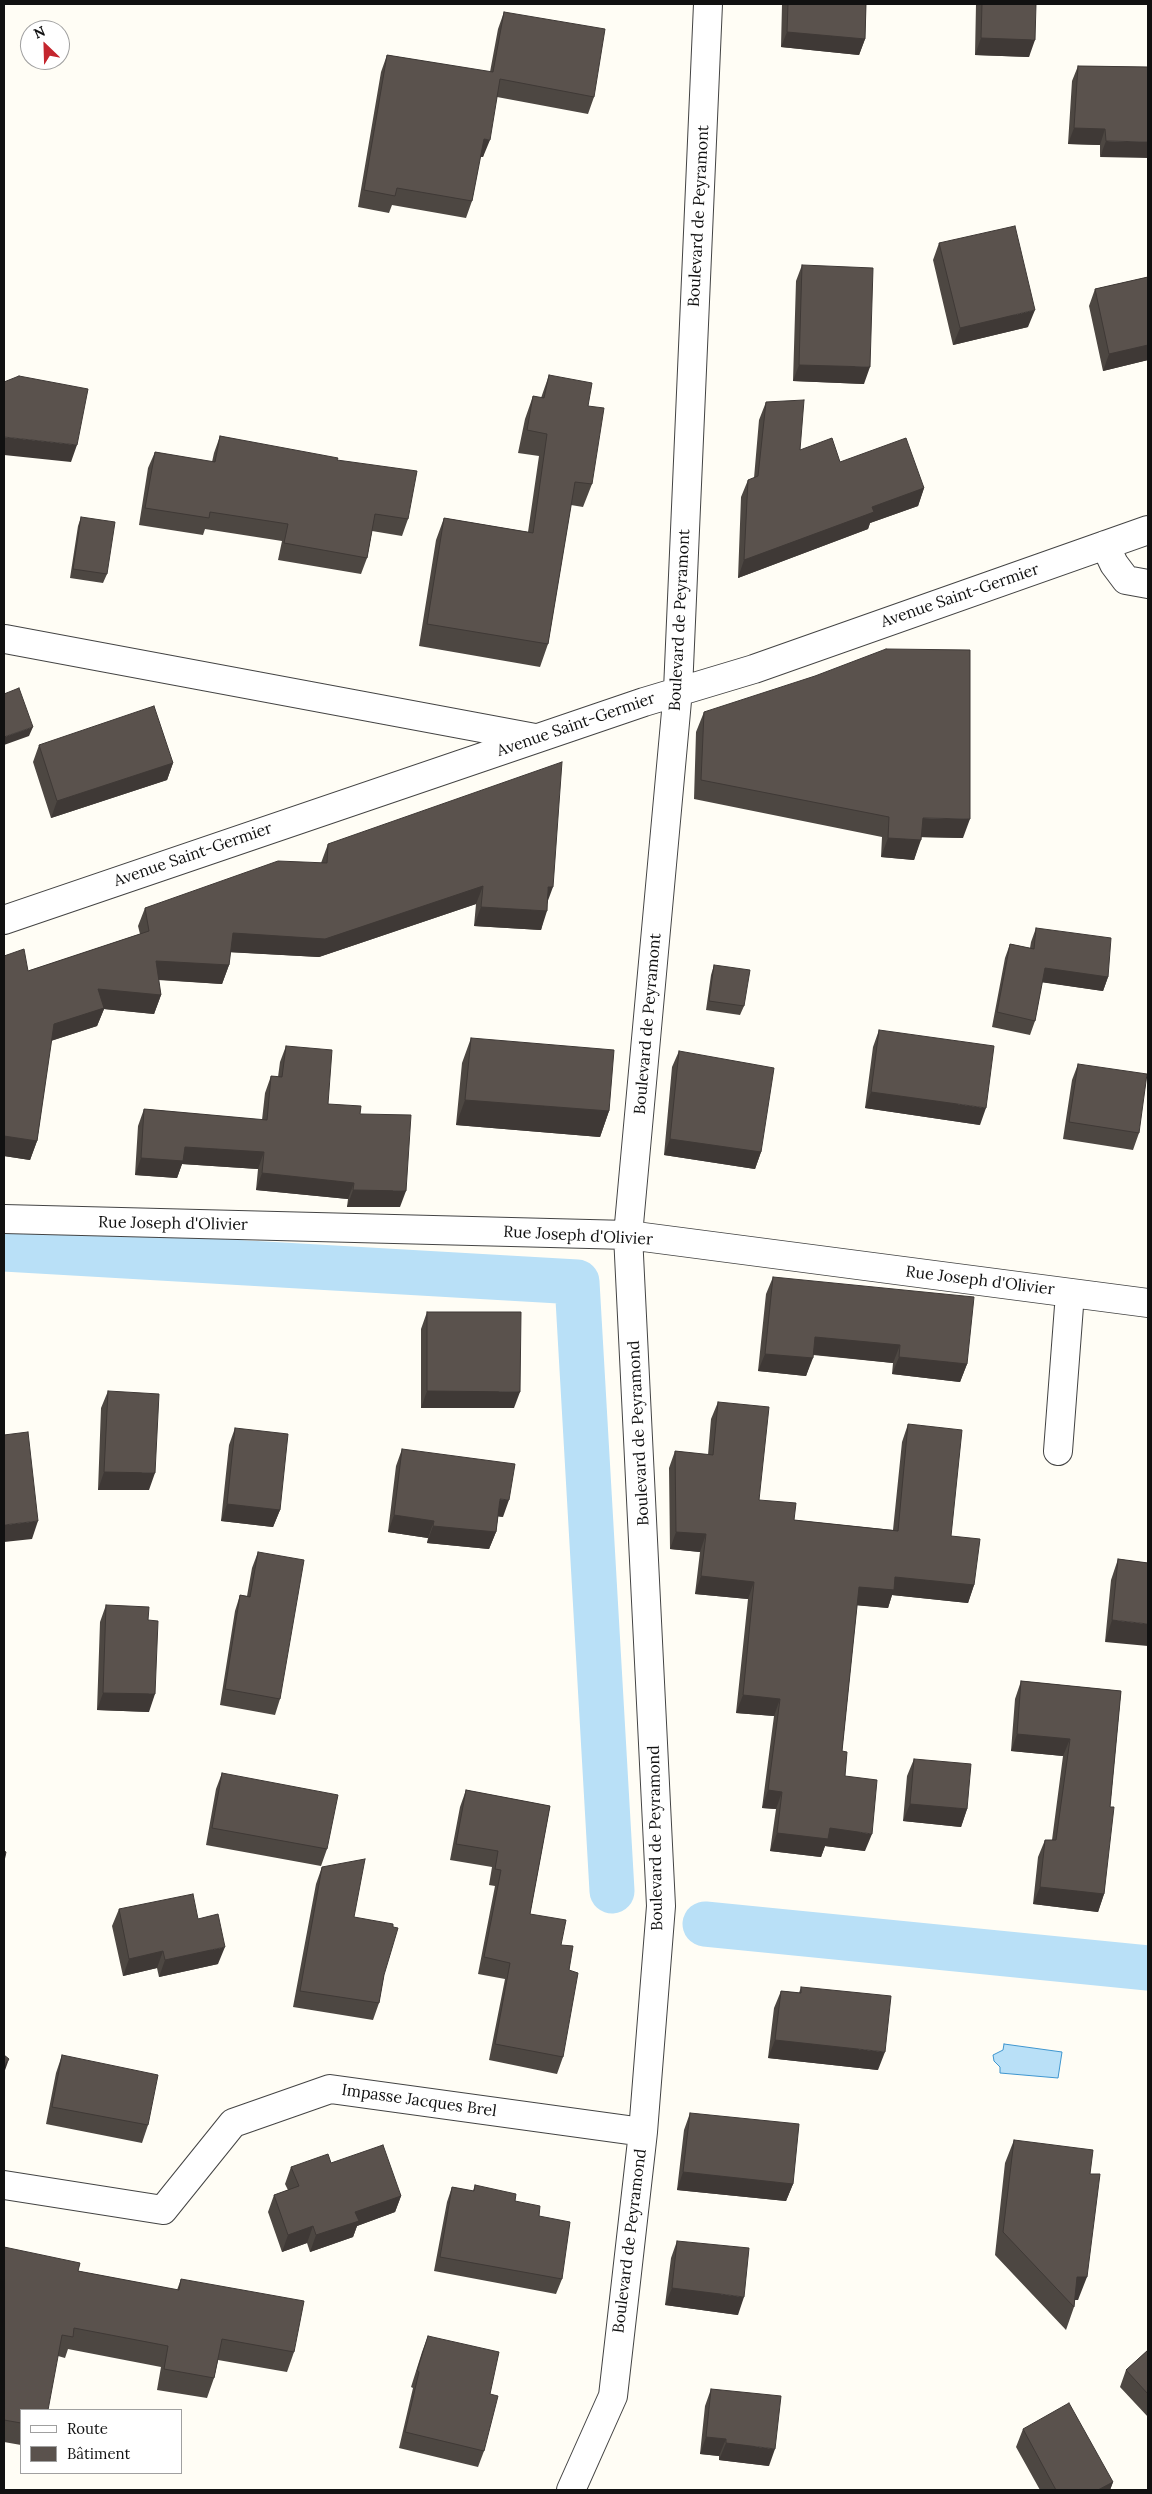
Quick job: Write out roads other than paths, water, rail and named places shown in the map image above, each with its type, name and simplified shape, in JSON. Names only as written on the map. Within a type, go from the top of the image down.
[{"type":"street","name":"Boulevard de Peyramont","points":[[628,1235],[678,690],[708,4]]},
{"type":"street","name":"Avenue Saint-Germier","points":[[4,920],[678,690],[754,669],[1148,530]]},
{"type":"street","points":[[1105,545],[1114,564],[1126,580],[1148,584]]},
{"type":"street","points":[[5,639],[536,738]]},
{"type":"street","name":"Rue Joseph d'Olivier","points":[[4,1219],[628,1235],[1148,1303]]},
{"type":"street","name":"Boulevard de Peyramond","points":[[571,2490],[613,2396],[643,2132],[661,1906],[628,1235]]},
{"type":"street","points":[[1058,1451],[1070,1293]]},
{"type":"street","name":"Impasse Jacques Brel","points":[[4,2185],[163,2210],[233,2123],[330,2089],[643,2132]]},
{"type":"water","points":[[1004,2044],[1062,2052],[1058,2078],[1000,2073],[1000,2067],[994,2061],[993,2055],[1003,2050]]},
{"type":"waterway","points":[[4,1249],[577,1282],[612,1891]]},
{"type":"waterway","points":[[705,1924],[1148,1968]]}]
